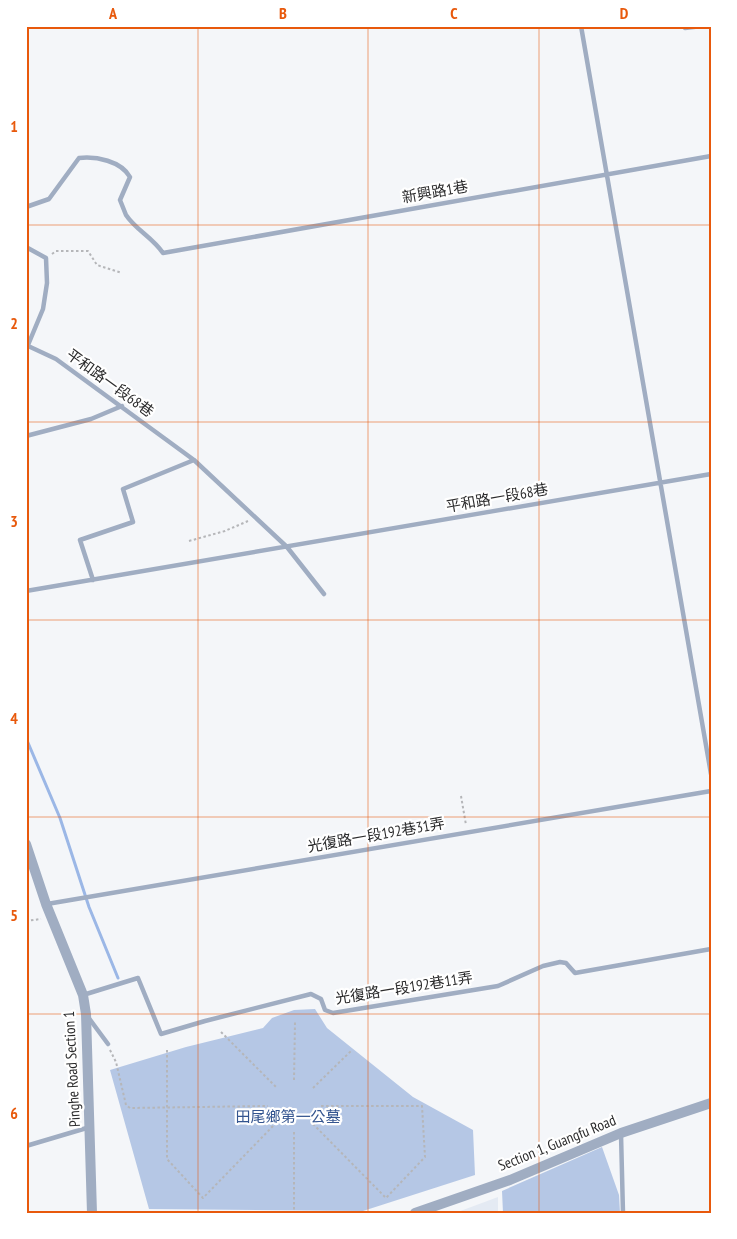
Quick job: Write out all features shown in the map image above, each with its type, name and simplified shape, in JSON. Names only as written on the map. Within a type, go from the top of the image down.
[{"type":"street","name":"Pinghe Road Section 1","points":[[26,844],[51,918],[83,995],[86,1014],[92,1213]]},
{"type":"street","name":"Section 1, Guangfu Road","points":[[415,1213],[510,1180],[621,1132],[711,1103]]},
{"type":"lane","points":[[581,26],[635,334],[634,340],[711,774]]},
{"type":"lane","points":[[685,28],[702,26]]},
{"type":"lane","name":"新興路1巷","points":[[26,207],[49,199],[79,158],[88,157],[115,163],[126,170],[130,177],[120,200],[127,215],[137,227],[156,242],[163,252],[711,156]]},
{"type":"lane","points":[[26,246],[46,258],[47,283],[43,309],[27,345]]},
{"type":"lane","name":"平和路一段68巷","points":[[27,345],[56,359],[194,460],[287,547]]},
{"type":"lane","points":[[26,436],[91,419],[122,406]]},
{"type":"lane","points":[[93,580],[80,540],[133,522],[123,489],[194,460]]},
{"type":"lane","name":"平和路一段68巷","points":[[26,592],[711,474]]},
{"type":"lane","points":[[287,547],[324,594]]},
{"type":"lane","name":"光復路一段192巷31弄","points":[[46,904],[711,791]]},
{"type":"lane","name":"光復路一段192巷11弄","points":[[83,995],[138,978],[161,1034],[311,994],[322,999],[325,1010],[333,1013],[498,986],[543,966],[560,962],[566,963],[575,972],[711,949]]},
{"type":"lane","points":[[86,1014],[108,1044]]},
{"type":"lane","points":[[26,1146],[90,1127]]},
{"type":"lane","points":[[621,1132],[623,1213]]},
{"type":"path","points":[[46,258],[56,251],[88,251],[97,265],[122,273]]},
{"type":"path","points":[[189,541],[226,531],[255,518]]},
{"type":"path","points":[[461,796],[467,833]]},
{"type":"path","points":[[26,921],[51,918]]},
{"type":"path","points":[[294,1080],[295,1022]]},
{"type":"path","points":[[221,1032],[276,1087]]},
{"type":"path","points":[[108,1044],[116,1062],[126,1105],[130,1108],[268,1106]]},
{"type":"path","points":[[167,1050],[167,1159],[203,1198],[275,1124]]},
{"type":"path","points":[[313,1088],[352,1050]]},
{"type":"path","points":[[313,1124],[386,1198],[425,1157],[422,1106],[320,1106]]},
{"type":"path","points":[[294,1132],[294,1213]]},
{"type":"shaded area","points":[[498,1197],[498,1213],[455,1213]]},
{"type":"green space","name":"田尾鄉第一公墓","points":[[315,1009],[327,1028],[413,1097],[473,1130],[475,1175],[363,1211],[149,1209],[110,1070],[186,1047],[263,1028],[272,1018],[294,1010]]},
{"type":"green space","points":[[602,1147],[619,1195],[620,1213],[503,1213],[502,1191]]},
{"type":"waterway","points":[[26,738],[60,818],[89,907],[118,978]]}]
